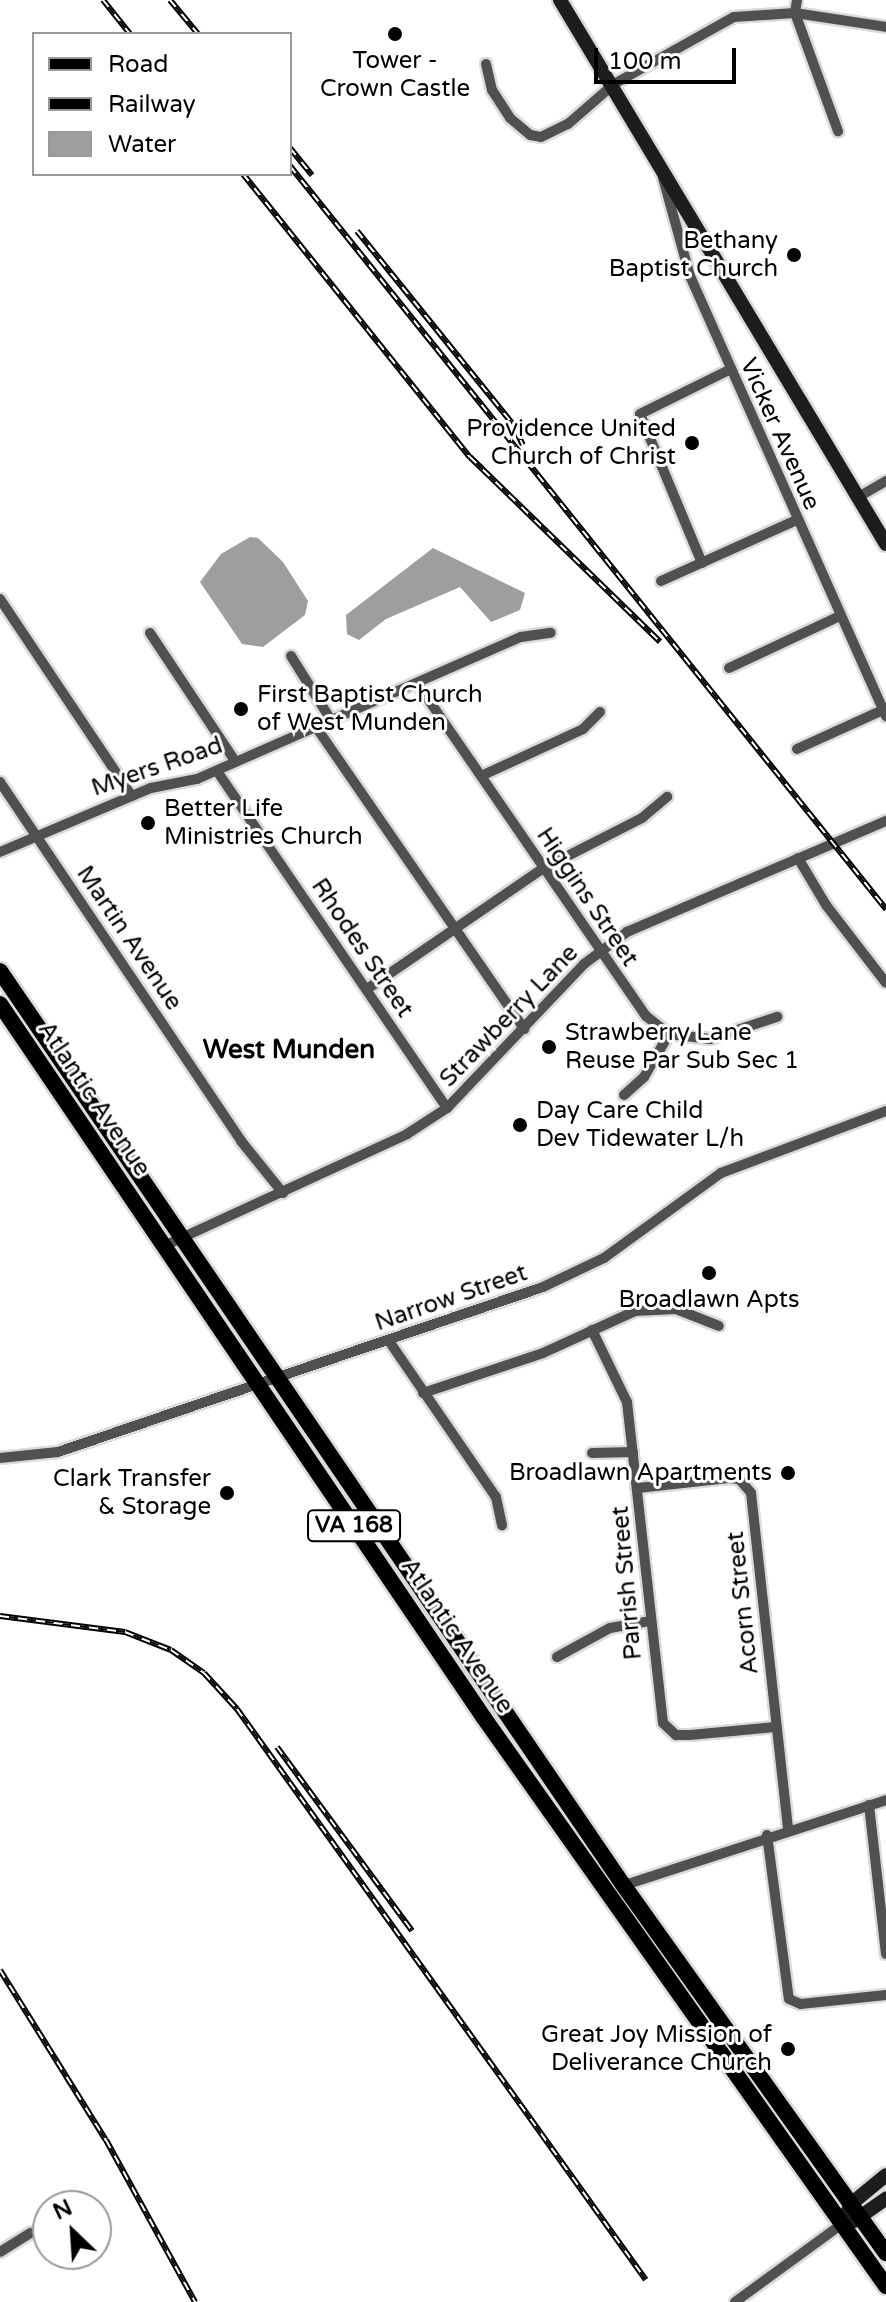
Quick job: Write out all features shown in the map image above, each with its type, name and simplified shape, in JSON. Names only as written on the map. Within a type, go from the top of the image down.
[{"type":"main road","points":[[560,0],[614,84],[886,544]]},
{"type":"main road","name":"Atlantic Avenue","points":[[0,971],[624,1886],[886,2253]]},
{"type":"main road","name":"Atlantic Avenue","points":[[0,1004],[606,1891],[886,2286]]},
{"type":"main road","points":[[842,2224],[851,2204],[886,2175]]},
{"type":"main road","points":[[842,2224],[862,2220],[886,2199]]},
{"type":"street","points":[[797,0],[795,13],[838,131]]},
{"type":"street","points":[[486,64],[505,112],[520,129],[541,137],[568,124],[614,84],[734,17],[795,13],[886,27]]},
{"type":"street","name":"Vicker Avenue","points":[[658,160],[690,276],[729,370],[885,713]]},
{"type":"street","points":[[702,563],[640,414],[729,370]]},
{"type":"street","points":[[860,496],[886,481]]},
{"type":"street","points":[[661,581],[797,520]]},
{"type":"street","points":[[0,599],[132,796]]},
{"type":"street","points":[[729,668],[840,616]]},
{"type":"street","points":[[150,633],[235,761]]},
{"type":"street","name":"Myers Road","points":[[0,852],[35,833],[132,796],[217,771],[521,637],[551,633]]},
{"type":"street","points":[[291,656],[331,720]]},
{"type":"street","name":"Higgins Street","points":[[417,683],[646,1016],[669,1034]]},
{"type":"street","points":[[481,776],[583,729],[600,712]]},
{"type":"street","points":[[797,749],[885,713]]},
{"type":"street","points":[[316,727],[524,1029]]},
{"type":"street","name":"Rhodes Street","points":[[217,771],[447,1108]]},
{"type":"street","name":"Martin Avenue","points":[[0,782],[241,1141],[283,1193]]},
{"type":"street","points":[[367,989],[542,869],[642,818],[667,797]]},
{"type":"street","name":"Strawberry Lane","points":[[164,1246],[407,1134],[447,1108],[599,950],[666,913],[886,821]]},
{"type":"street","points":[[798,858],[826,905],[886,983]]},
{"type":"street","points":[[624,1095],[644,1077],[669,1034],[710,1039],[777,1017]]},
{"type":"street","name":"Narrow Street","points":[[0,1458],[58,1452],[389,1341],[569,1276],[604,1258],[721,1173],[886,1111]]},
{"type":"street","points":[[423,1393],[657,1308],[719,1326]]},
{"type":"street","name":"Parrish Street","points":[[592,1330],[620,1380],[638,1488],[649,1621],[667,1729],[690,1735],[776,1727]]},
{"type":"street","points":[[389,1341],[496,1497],[502,1525]]},
{"type":"street","points":[[592,1453],[633,1452]]},
{"type":"street","name":"Acorn Street","points":[[638,1488],[728,1478],[746,1485],[753,1507],[788,1829]]},
{"type":"street","points":[[557,1657],[610,1628],[649,1621]]},
{"type":"street","points":[[606,1891],[767,1835],[886,1800]]},
{"type":"street","points":[[869,1805],[886,1954]]},
{"type":"street","points":[[767,1835],[789,1999],[801,2004],[886,1995]]},
{"type":"street","points":[[735,2302],[842,2224]]},
{"type":"street","points":[[0,2252],[30,2233]]},
{"type":"water","points":[[250,537],[258,538],[283,562],[308,601],[305,615],[263,647],[242,644],[200,582],[221,554]]},
{"type":"water","points":[[433,548],[525,593],[520,610],[491,622],[460,587],[386,619],[359,640],[347,634],[346,615]]},
{"type":"railway","points":[[103,0],[128,32]]},
{"type":"railway","points":[[170,0],[196,32]]},
{"type":"railway","points":[[292,150],[312,175]]},
{"type":"railway","points":[[292,168],[886,909]]},
{"type":"railway","points":[[245,176],[470,457],[660,642]]},
{"type":"railway","points":[[357,231],[513,424],[523,445]]},
{"type":"railway","points":[[0,1616],[125,1632],[171,1650],[204,1673],[237,1709],[646,2280]]},
{"type":"railway","points":[[277,1747],[412,1931]]},
{"type":"railway","points":[[0,1970],[106,2140],[195,2302]]},
{"type":"place","name":"Tower - Crown Castle","points":[[395,34]]},
{"type":"place","name":"Bethany Baptist Church","points":[[794,255]]},
{"type":"place","name":"Providence United Church of Christ","points":[[692,443]]},
{"type":"place","name":"First Baptist Church of West Munden","points":[[241,709]]},
{"type":"place","name":"Better Life Ministries Church","points":[[148,823]]},
{"type":"place","name":"Strawberry Lane Reuse Par Sub Sec 1","points":[[549,1047]]},
{"type":"place","name":"Day Care Child Dev Tidewater L/h","points":[[520,1125]]},
{"type":"place","name":"Broadlawn Apts","points":[[709,1273]]},
{"type":"place","name":"Broadlawn Apartments","points":[[788,1473]]},
{"type":"place","name":"Clark Transfer & Storage","points":[[227,1493]]},
{"type":"place","name":"Great Joy Mission of Deliverance Church","points":[[788,2049]]},
{"type":"district","name":"West Munden","points":[[289,1050]]}]
